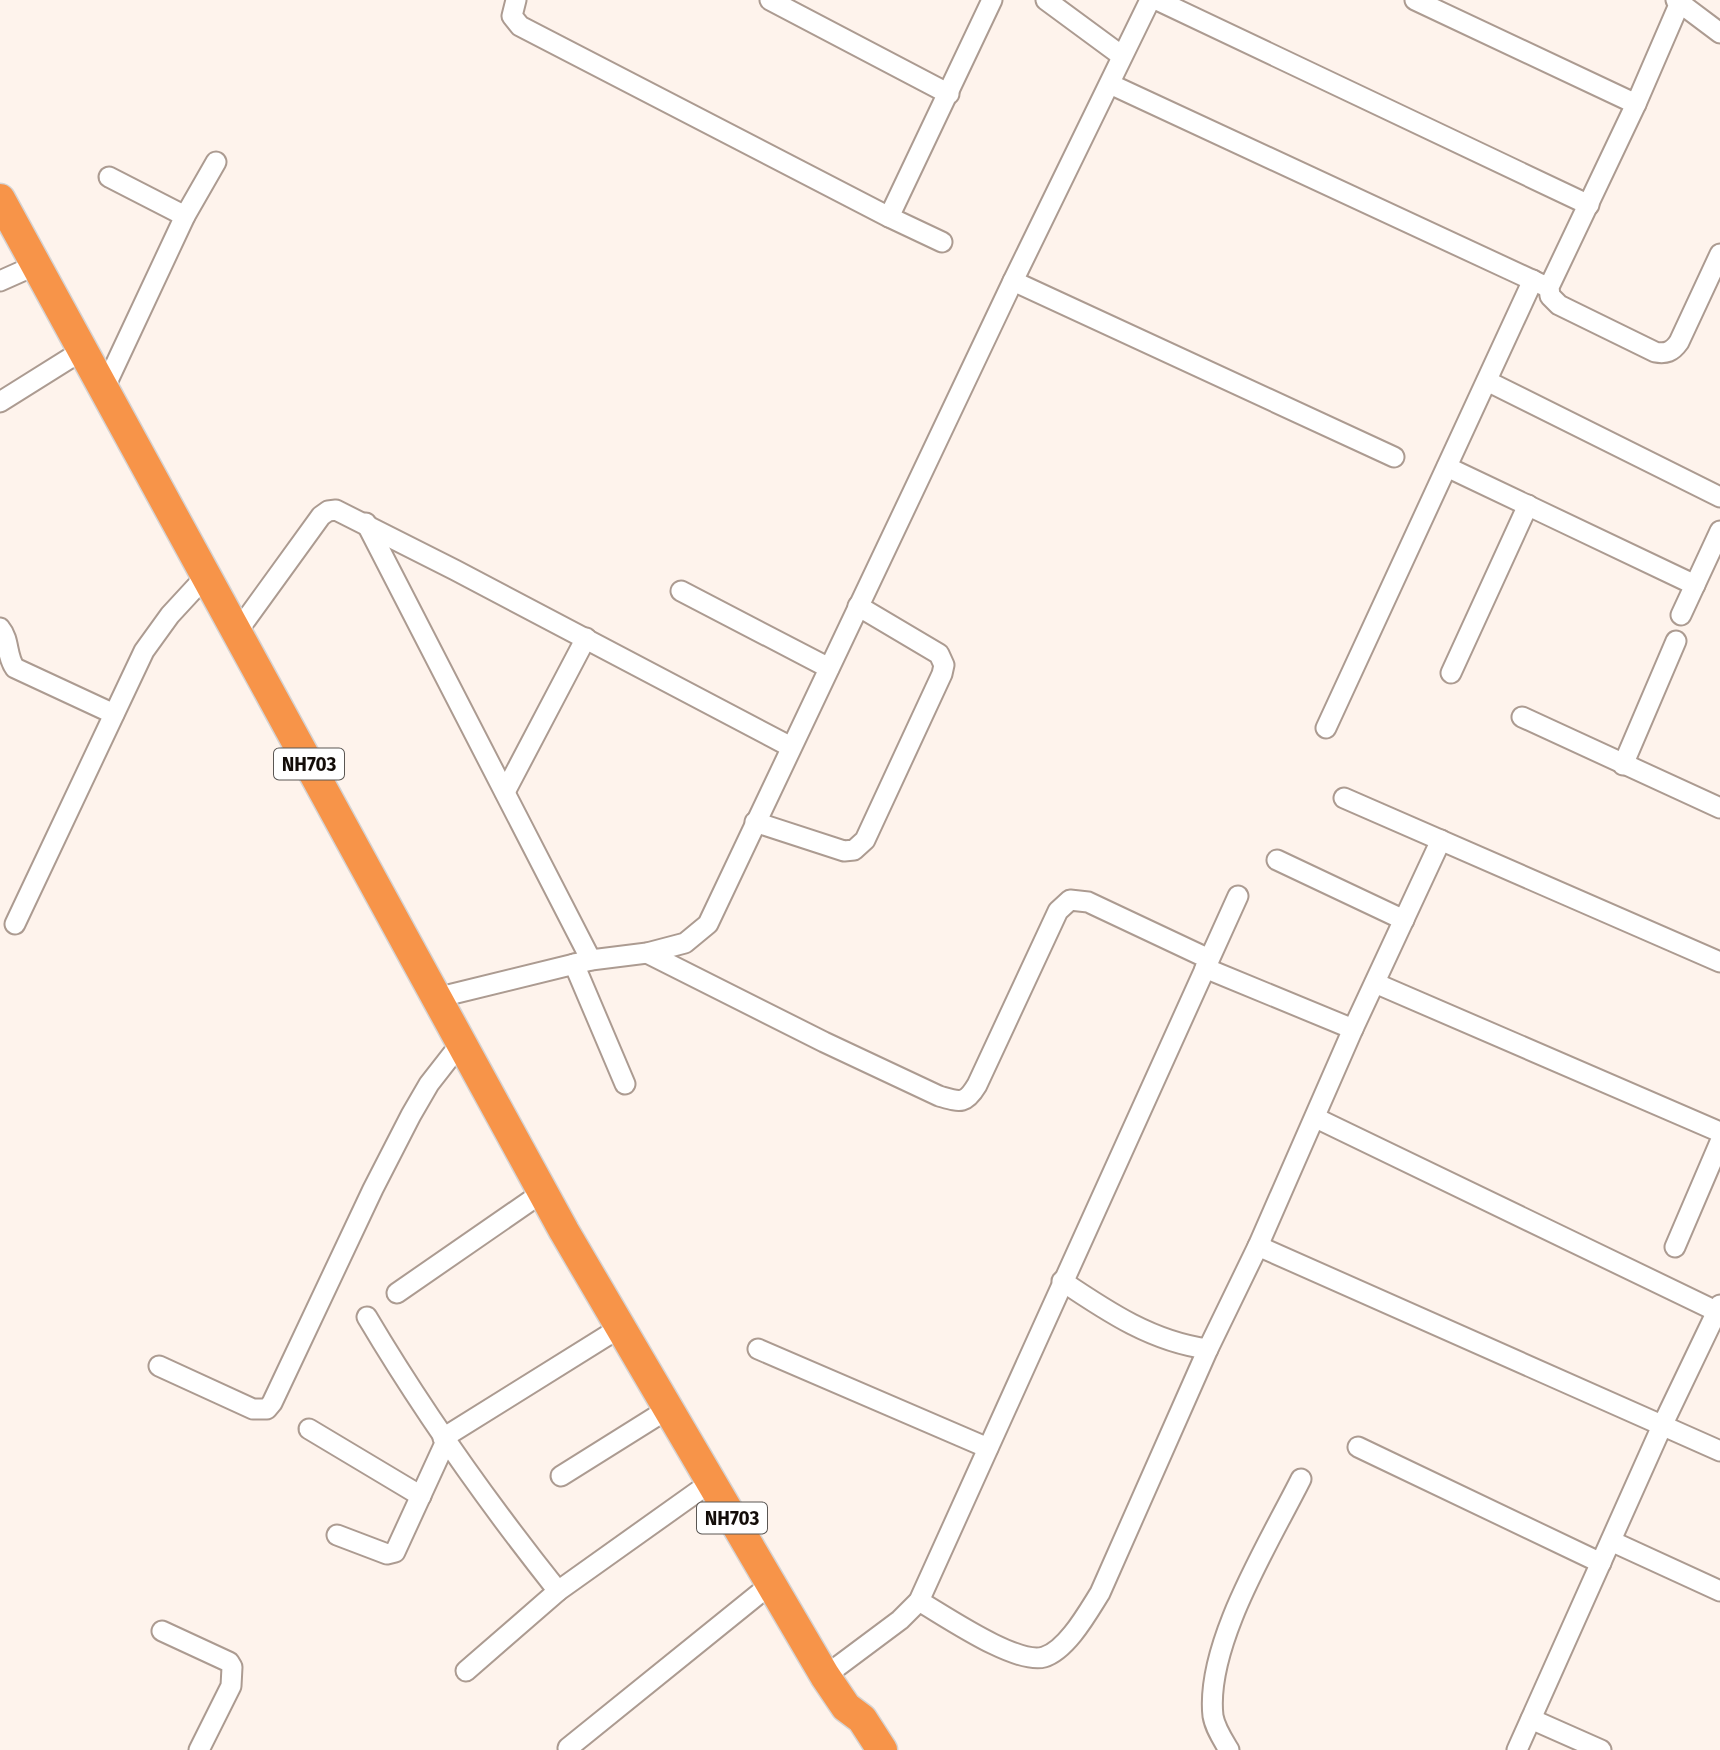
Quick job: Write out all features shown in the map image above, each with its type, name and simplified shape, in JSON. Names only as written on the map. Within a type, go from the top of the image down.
[{"type":"highway","name":"NH703","points":[[0,198],[543,1192],[825,1676],[846,1707],[862,1718],[882,1750]]},
{"type":"highway","name":"NH703","points":[[846,1707],[848,1728],[859,1750]]},
{"type":"street","points":[[516,0],[512,16],[520,26],[942,242]]},
{"type":"street","points":[[770,0],[949,94]]},
{"type":"street","points":[[889,217],[992,0]]},
{"type":"street","points":[[1046,0],[1122,56]]},
{"type":"street","points":[[436,998],[582,962],[647,953],[685,943],[708,924],[1013,281],[1111,85],[1150,0]]},
{"type":"street","points":[[1157,0],[1588,205]]},
{"type":"street","points":[[1415,0],[1636,104]]},
{"type":"street","points":[[1326,728],[1487,381],[1588,205],[1636,104],[1679,1],[1720,33]]},
{"type":"street","points":[[1111,85],[1541,284],[1559,305],[1655,352],[1671,351],[1679,342],[1720,254]]},
{"type":"street","points":[[104,389],[185,216],[216,162]]},
{"type":"street","points":[[109,177],[185,216]]},
{"type":"street","points":[[0,281],[36,265]]},
{"type":"street","points":[[1013,281],[1394,457]]},
{"type":"street","points":[[0,402],[83,350]]},
{"type":"street","points":[[1487,381],[1720,497]]},
{"type":"street","points":[[1447,467],[1695,585]]},
{"type":"street","points":[[1451,673],[1528,505]]},
{"type":"street","points":[[237,632],[321,516],[328,511],[337,510],[791,747]]},
{"type":"street","points":[[366,523],[505,792],[582,962],[625,1084]]},
{"type":"street","points":[[1681,615],[1720,531]]},
{"type":"street","points":[[15,925],[144,652],[170,615],[206,576]]},
{"type":"street","points":[[681,591],[829,668]]},
{"type":"street","points":[[755,822],[844,851],[853,850],[864,840],[942,674],[944,664],[939,654],[858,606]]},
{"type":"street","points":[[0,628],[7,639],[11,663],[15,668],[114,714]]},
{"type":"street","points":[[505,792],[586,638]]},
{"type":"street","points":[[1623,765],[1676,641]]},
{"type":"street","points":[[1522,717],[1623,765],[1718,802]]},
{"type":"street","points":[[1344,798],[1720,962]]},
{"type":"street","points":[[919,1601],[1008,1652],[1030,1658],[1044,1657],[1056,1651],[1083,1620],[1100,1593],[1208,1349],[1258,1246],[1353,1029],[1441,840]]},
{"type":"street","points":[[1277,860],[1404,920]]},
{"type":"street","points":[[825,1676],[900,1620],[919,1601],[1238,896]]},
{"type":"street","points":[[647,953],[824,1042],[939,1096],[957,1101],[971,1096],[1058,911],[1070,900],[1088,902],[1207,964],[1353,1029]]},
{"type":"street","points":[[1375,983],[1720,1132]]},
{"type":"street","points":[[159,1366],[253,1409],[267,1409],[411,1115],[429,1084],[461,1043]]},
{"type":"street","points":[[1316,1118],[1719,1310],[1662,1426],[1517,1750]]},
{"type":"street","points":[[1675,1247],[1720,1142]]},
{"type":"street","points":[[397,1293],[543,1192]]},
{"type":"street","points":[[1258,1246],[1720,1451]]},
{"type":"street","points":[[1062,1281],[1129,1324],[1160,1339],[1208,1349]]},
{"type":"street","points":[[367,1317],[412,1393],[495,1511],[558,1591]]},
{"type":"street","points":[[337,1535],[391,1555],[400,1545],[445,1440],[621,1328]]},
{"type":"street","points":[[758,1349],[988,1448]]},
{"type":"street","points":[[561,1476],[668,1409]]},
{"type":"street","points":[[309,1429],[421,1496]]},
{"type":"street","points":[[1358,1447],[1601,1563]]},
{"type":"street","points":[[1229,1750],[1213,1719],[1212,1685],[1222,1646],[1237,1606],[1301,1479]]},
{"type":"street","points":[[466,1671],[558,1591],[711,1482]]},
{"type":"street","points":[[1611,1541],[1720,1591]]},
{"type":"street","points":[[568,1748],[771,1584]]},
{"type":"street","points":[[162,1631],[229,1662],[232,1667],[231,1686],[199,1750]]},
{"type":"street","points":[[1531,1719],[1601,1750]]}]
